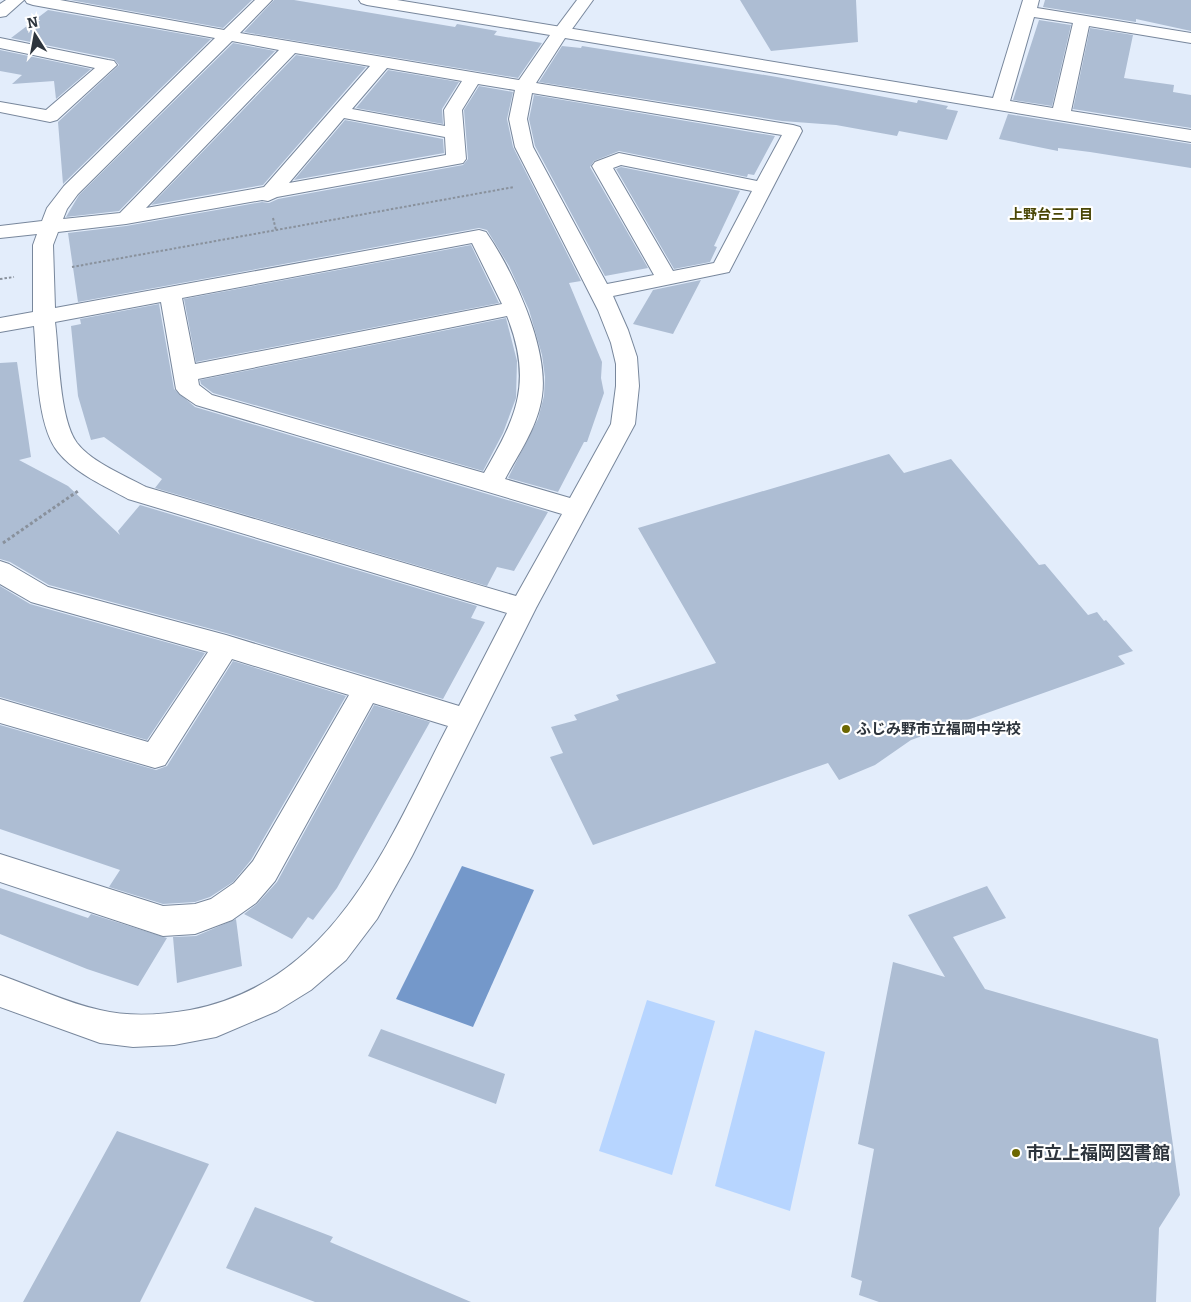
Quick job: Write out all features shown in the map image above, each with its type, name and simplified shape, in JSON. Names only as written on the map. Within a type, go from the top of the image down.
[{"type":"street","points":[[0,12],[16,0]]},
{"type":"street","points":[[33,0],[291,47],[793,131],[722,268],[600,292]]},
{"type":"street","points":[[264,0],[71,190],[57,208],[44,245],[44,317],[53,412],[67,447],[93,468],[136,493],[523,608]]},
{"type":"street","points":[[367,0],[1191,136]]},
{"type":"street","points":[[0,991],[100,1026],[132,1030],[174,1029],[216,1021],[266,1000],[299,978],[334,949],[366,909],[467,720],[523,608],[623,424],[628,392],[627,363],[621,340],[600,292],[541,182],[521,138],[518,120],[521,98],[533,70],[585,0]]},
{"type":"street","points":[[1000,105],[1030,5],[1082,20],[1191,38]]},
{"type":"street","points":[[1062,114],[1082,20]]},
{"type":"street","points":[[0,44],[108,64],[50,116],[0,107]]},
{"type":"street","points":[[126,218],[291,47]]},
{"type":"street","points":[[268,195],[383,62]]},
{"type":"street","points":[[0,232],[126,218],[268,195],[456,159],[453,110],[473,77]]},
{"type":"street","points":[[339,112],[454,133]]},
{"type":"street","points":[[667,279],[602,166],[619,159],[764,188]]},
{"type":"street","points":[[0,325],[479,236],[514,308],[531,355],[533,384],[525,419],[490,484]]},
{"type":"street","points":[[170,292],[188,389],[204,400],[577,509]]},
{"type":"street","points":[[184,374],[514,308]]},
{"type":"street","points":[[0,571],[40,596],[226,646],[467,720]]},
{"type":"street","points":[[0,711],[155,756],[226,646]]},
{"type":"street","points":[[0,868],[163,921],[195,919],[221,910],[245,893],[264,871],[366,690]]},
{"type":"path","points":[[0,279],[541,182]]},
{"type":"path","points":[[0,545],[78,490]]},
{"type":"shaded area","points":[[462,866],[534,890],[473,1027],[396,999]]},
{"type":"shaded area","points":[[647,1000],[715,1021],[672,1175],[599,1151]]},
{"type":"shaded area","points":[[755,1030],[825,1052],[790,1211],[715,1186]]},
{"type":"building","points":[[70,0],[252,0],[223,28]]},
{"type":"building","points":[[274,0],[294,0],[455,27],[457,24],[497,31],[494,35],[542,43],[518,78],[244,32]]},
{"type":"building","points":[[740,0],[856,0],[858,42],[771,51]]},
{"type":"building","points":[[1045,0],[1191,0],[1191,31],[1136,19],[1136,22],[1043,7]]},
{"type":"building","points":[[48,10],[211,39],[63,184],[58,122],[119,65],[114,59],[11,38]]},
{"type":"building","points":[[1039,20],[1071,25],[1052,106],[1013,100]]},
{"type":"building","points":[[1090,28],[1133,35],[1124,78],[1174,85],[1173,92],[1191,95],[1191,128],[1073,109]]},
{"type":"building","points":[[233,43],[275,51],[119,211],[66,217],[79,195]]},
{"type":"building","points":[[562,46],[581,48],[582,46],[777,77],[917,103],[918,100],[948,106],[946,109],[958,111],[947,140],[899,131],[897,136],[836,125],[782,121],[539,82]]},
{"type":"building","points":[[0,50],[91,69],[56,99],[54,81],[12,84],[22,75],[0,71]]},
{"type":"building","points":[[296,55],[366,67],[263,185],[151,205]]},
{"type":"building","points":[[388,70],[459,82],[442,109],[443,124],[356,108]]},
{"type":"building","points":[[479,86],[513,92],[507,119],[513,147],[581,281],[569,283],[602,362],[601,378],[604,393],[587,442],[584,442],[558,492],[508,478],[538,419],[544,396],[545,377],[542,355],[529,310],[509,266],[487,230],[479,228],[78,302],[68,233],[126,226],[262,202],[269,203],[278,199],[463,165],[468,159],[464,110]]},
{"type":"building","points":[[534,95],[775,136],[754,175],[748,174],[747,177],[619,151],[594,161],[590,167],[648,268],[605,276],[535,146],[529,119]]},
{"type":"building","points":[[1008,114],[1191,144],[1191,168],[1090,152],[1058,148],[1058,151],[999,139]]},
{"type":"building","points":[[345,120],[443,139],[444,153],[294,180]]},
{"type":"building","points":[[621,167],[740,191],[714,246],[717,247],[710,262],[674,269],[616,169]]},
{"type":"building","points":[[471,245],[499,303],[196,362],[184,299]]},
{"type":"building","points":[[701,280],[673,334],[633,324],[653,290]]},
{"type":"building","points":[[159,304],[174,389],[195,407],[548,512],[514,571],[497,567],[487,586],[155,488],[162,479],[104,437],[91,440],[78,396],[71,326],[81,324],[80,319]]},
{"type":"building","points":[[506,318],[517,361],[516,398],[503,433],[483,471],[213,393],[201,384],[200,380]]},
{"type":"building","points":[[17,362],[31,457],[19,460],[68,486],[120,535],[118,531],[140,505],[477,606],[471,618],[485,622],[443,699],[226,633],[49,585],[10,562],[0,559],[0,363]]},
{"type":"building","points":[[889,454],[904,473],[951,459],[1039,565],[1045,564],[1088,615],[1097,612],[1133,651],[1118,656],[1125,664],[911,740],[875,765],[839,780],[828,763],[593,845],[550,757],[563,753],[551,727],[577,720],[574,715],[619,700],[616,695],[716,663],[638,528]]},
{"type":"building","points":[[0,586],[30,604],[205,653],[147,740],[0,697]]},
{"type":"building","points":[[233,661],[346,696],[251,860],[233,882],[210,897],[195,902],[163,904],[109,887],[120,870],[0,829],[0,725],[156,770],[167,766]]},
{"type":"building","points":[[374,705],[430,722],[337,888],[313,920],[308,917],[292,939],[244,914],[257,904],[277,882]]},
{"type":"building","points":[[987,886],[1006,918],[953,937],[985,989],[1158,1039],[1180,1195],[1159,1228],[1156,1302],[879,1302],[859,1295],[862,1281],[851,1277],[874,1149],[858,1144],[893,962],[945,977],[908,915]]},
{"type":"building","points":[[0,888],[88,918],[91,914],[167,938],[138,986],[87,969],[0,934]]},
{"type":"building","points":[[236,919],[242,966],[177,983],[173,937],[196,936]]},
{"type":"building","points":[[381,1029],[505,1074],[496,1104],[368,1056]]},
{"type":"building","points":[[117,1131],[209,1164],[140,1302],[23,1302]]},
{"type":"building","points":[[255,1207],[333,1237],[330,1242],[471,1302],[315,1302],[226,1268]]},
{"type":"place","name":"ふじみ野市立福岡中学校","points":[[846,729]]},
{"type":"place","name":"市立上福岡図書館","points":[[1016,1153]]},
{"type":"district","name":"上野台三丁目","points":[[1051,214]]}]
